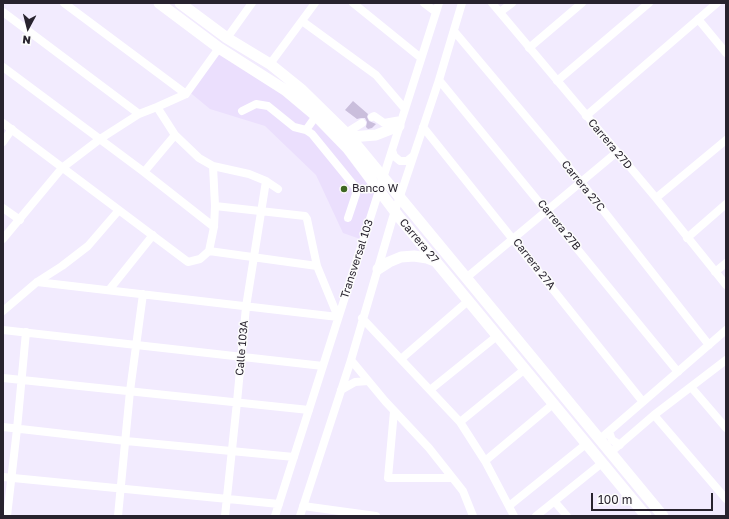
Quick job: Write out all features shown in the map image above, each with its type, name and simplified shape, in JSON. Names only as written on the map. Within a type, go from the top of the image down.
[{"type":"main road","name":"Carrera 27","points":[[159,3],[219,48],[285,90],[316,116],[348,149],[395,212],[646,516]]},
{"type":"main road","name":"Carrera 27","points":[[180,3],[227,38],[270,64],[301,89],[348,135],[663,516]]},
{"type":"main road","points":[[348,135],[376,135],[400,123]]},
{"type":"main road","points":[[378,269],[401,257],[414,256],[435,261]]},
{"type":"street","points":[[64,3],[186,94]]},
{"type":"street","points":[[227,38],[252,3]]},
{"type":"street","points":[[270,64],[315,3]]},
{"type":"street","points":[[352,3],[421,58]]},
{"type":"street","points":[[424,3],[436,12]]},
{"type":"street","name":"Transversal 103","points":[[275,516],[439,3]]},
{"type":"street","name":"Transversal 103","points":[[300,516],[351,360],[362,318],[395,212],[439,80],[462,3]]},
{"type":"street","name":"Carrera 27D","points":[[492,3],[656,198],[726,285]]},
{"type":"street","points":[[500,12],[512,3]]},
{"type":"street","points":[[529,48],[582,3]]},
{"type":"street","points":[[557,81],[649,3]]},
{"type":"street","points":[[586,116],[717,3]]},
{"type":"street","points":[[3,12],[139,114]]},
{"type":"street","points":[[698,19],[726,53]]},
{"type":"street","points":[[302,21],[376,75],[405,108]]},
{"type":"street","name":"Carrera 27C","points":[[454,31],[580,182],[709,344]]},
{"type":"street","points":[[3,239],[62,168],[100,139],[139,114],[157,108],[186,94],[219,48]]},
{"type":"street","points":[[3,67],[144,172],[214,227]]},
{"type":"street","name":"Carrera 27B","points":[[439,80],[678,372]]},
{"type":"street","points":[[242,111],[256,104],[268,106],[294,127],[306,130],[312,134],[356,188],[356,194],[348,218]]},
{"type":"street","points":[[157,108],[175,135],[199,158],[213,166],[249,174],[266,181],[278,189]]},
{"type":"street","points":[[306,130],[316,116]]},
{"type":"street","points":[[372,117],[374,116],[384,123],[400,123]]},
{"type":"street","points":[[3,123],[188,262],[200,260],[209,251],[214,227],[215,206],[213,166]]},
{"type":"street","points":[[348,135],[362,123]]},
{"type":"street","name":"Carrera 27A","points":[[423,127],[643,402]]},
{"type":"street","points":[[3,142],[12,130]]},
{"type":"street","points":[[144,172],[175,135]]},
{"type":"street","points":[[656,198],[726,140]]},
{"type":"street","points":[[392,149],[394,156],[400,161],[405,162],[414,154]]},
{"type":"street","points":[[466,278],[617,152]]},
{"type":"street","name":"Calle 103A","points":[[225,516],[246,307],[260,211],[266,181]]},
{"type":"street","points":[[687,238],[726,204]]},
{"type":"street","points":[[37,282],[338,318],[317,266],[307,219],[305,216],[215,206]]},
{"type":"street","points":[[3,208],[20,220]]},
{"type":"street","points":[[3,311],[37,282],[62,266],[88,246],[118,210]]},
{"type":"street","points":[[109,290],[153,235]]},
{"type":"street","points":[[209,251],[317,266]]},
{"type":"street","points":[[715,272],[726,263]]},
{"type":"street","points":[[118,516],[130,391],[143,294]]},
{"type":"street","points":[[401,359],[468,301]]},
{"type":"street","points":[[362,318],[460,422],[485,461],[514,516]]},
{"type":"street","points":[[3,330],[323,366]]},
{"type":"street","points":[[600,439],[726,330]]},
{"type":"street","points":[[7,516],[7,477],[17,429],[26,332]]},
{"type":"street","points":[[430,390],[497,336]]},
{"type":"street","points":[[351,360],[394,411],[429,448],[463,491],[473,516]]},
{"type":"street","points":[[611,452],[654,415],[726,361]]},
{"type":"street","points":[[460,422],[525,369]]},
{"type":"street","points":[[3,378],[309,410]]},
{"type":"street","points":[[341,390],[355,382],[368,381]]},
{"type":"street","points":[[691,387],[726,428]]},
{"type":"street","points":[[485,461],[553,404]]},
{"type":"street","points":[[394,411],[388,478],[452,478]]},
{"type":"street","points":[[654,415],[726,499]]},
{"type":"street","points":[[3,427],[126,441],[294,457]]},
{"type":"street","points":[[609,432],[612,440],[620,445]]},
{"type":"street","points":[[509,506],[586,444]]},
{"type":"street","points":[[536,516],[602,463]]},
{"type":"street","points":[[7,477],[279,504]]},
{"type":"street","points":[[555,502],[567,516]]},
{"type":"street","points":[[303,506],[341,514],[376,516]]},
{"type":"shaded area","points":[[219,48],[316,116],[379,191],[363,240],[343,233],[316,175],[265,126],[210,109],[187,90]]},
{"type":"building","points":[[353,101],[368,114],[367,117],[369,121],[376,124],[372,128],[368,129],[366,127],[367,122],[365,118],[357,119],[345,110]]},
{"type":"place","name":"Banco W","points":[[344,189]]}]
